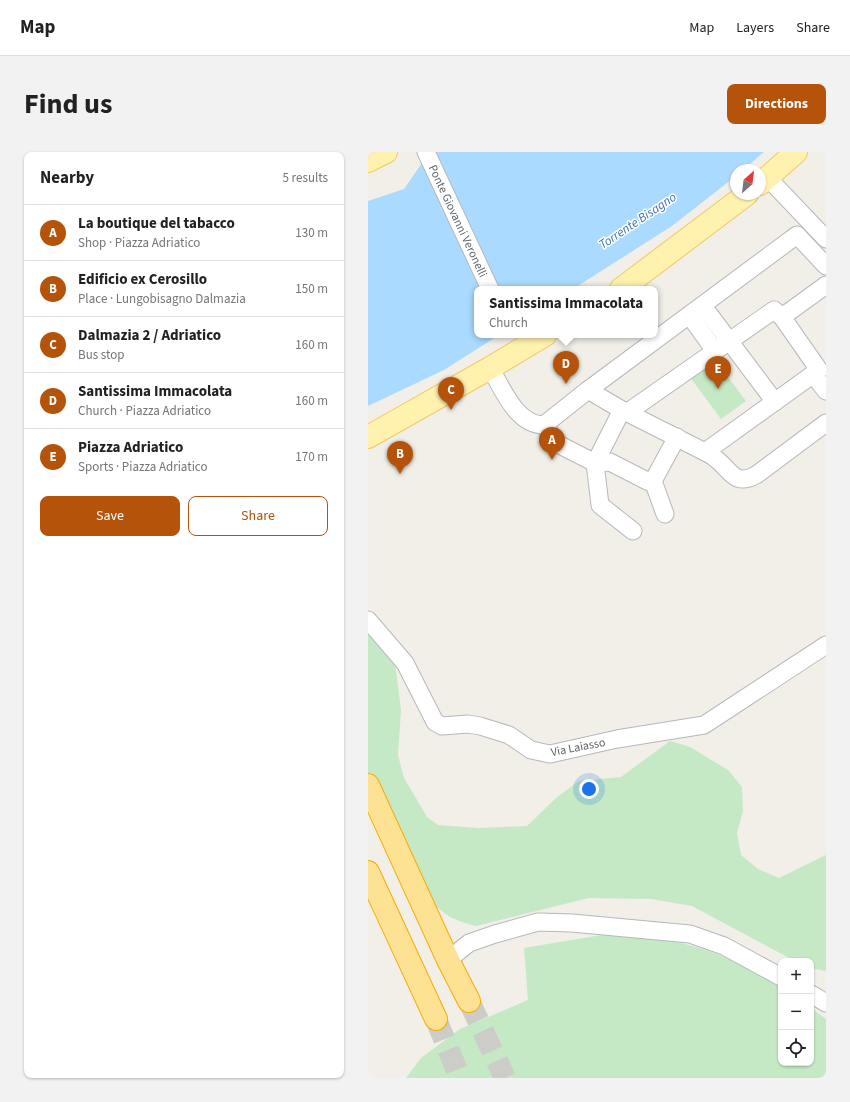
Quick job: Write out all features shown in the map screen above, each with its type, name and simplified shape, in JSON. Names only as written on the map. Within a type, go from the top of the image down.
[{"type":"highway","points":[[368,785],[448,960],[470,1001]]},
{"type":"highway","points":[[368,872],[436,1018]]},
{"type":"main road","points":[[368,161],[386,152]]},
{"type":"main road","points":[[766,178],[796,152]]},
{"type":"main road","points":[[625,286],[739,200]]},
{"type":"main road","points":[[368,437],[540,338]]},
{"type":"street","name":"Ponte Giovanni Veronelli","points":[[426,152],[489,286]]},
{"type":"street","points":[[766,182],[826,239]]},
{"type":"street","points":[[490,368],[520,416],[533,425],[544,425],[588,390],[797,236],[826,266]]},
{"type":"street","points":[[782,317],[826,285]]},
{"type":"street","points":[[633,531],[600,505],[595,463],[625,411],[774,310],[782,317],[818,365],[826,391]]},
{"type":"street","points":[[696,311],[729,341],[775,402]]},
{"type":"street","points":[[696,311],[715,351]]},
{"type":"street","points":[[705,452],[775,402],[818,365]]},
{"type":"street","points":[[588,390],[716,458],[735,477],[747,479],[756,475],[826,423]]},
{"type":"street","points":[[544,425],[558,444],[595,463],[610,462],[647,481],[653,481]]},
{"type":"street","points":[[665,514],[653,481],[677,438]]},
{"type":"street","name":"Via Laiasso","points":[[372,625],[405,663],[435,722],[442,726],[468,724],[480,726],[509,735],[531,750],[550,754],[617,739],[704,725],[826,645]]},
{"type":"street","points":[[448,960],[470,943],[495,934],[538,922],[572,923],[690,934],[724,946],[778,975]]},
{"type":"street","points":[[814,996],[826,1003]]},
{"type":"green space","points":[[715,360],[746,401],[721,419],[690,377]]},
{"type":"green space","points":[[368,629],[395,663],[401,710],[398,755],[404,778],[427,817],[438,825],[478,828],[527,826],[556,798],[579,781],[621,777],[670,741],[690,747],[728,770],[742,787],[743,811],[737,833],[741,855],[758,869],[779,878],[826,855],[826,971],[814,969],[814,958],[789,958],[692,906],[651,899],[589,898],[476,926],[456,920],[446,914],[430,900],[368,774]]},
{"type":"green space","points":[[614,933],[643,936],[687,944],[729,959],[756,972],[778,986],[778,1066],[814,1066],[814,1010],[826,1019],[826,1078],[406,1078],[421,1058],[460,1029],[528,1000],[524,948]]},
{"type":"water","name":"Torrente Bisagno","points":[[437,152],[764,152],[750,164],[730,164],[730,181],[672,226],[578,286],[474,286],[474,338],[494,338],[444,370],[368,406],[368,201],[404,189],[424,160]]},
{"type":"tunnel","points":[[469,1001],[505,1078]]},
{"type":"tunnel","points":[[436,1019],[460,1078]]},
{"type":"place","name":"Santissima Immacolata","points":[[566,384]]},
{"type":"place","name":"Piazza Adriatico","points":[[718,389]]},
{"type":"place","name":"Dalmazia 2 / Adriatico","points":[[451,410]]},
{"type":"place","name":"La boutique del tabacco","points":[[552,460]]},
{"type":"place","name":"Edificio ex Cerosillo","points":[[400,474]]}]
